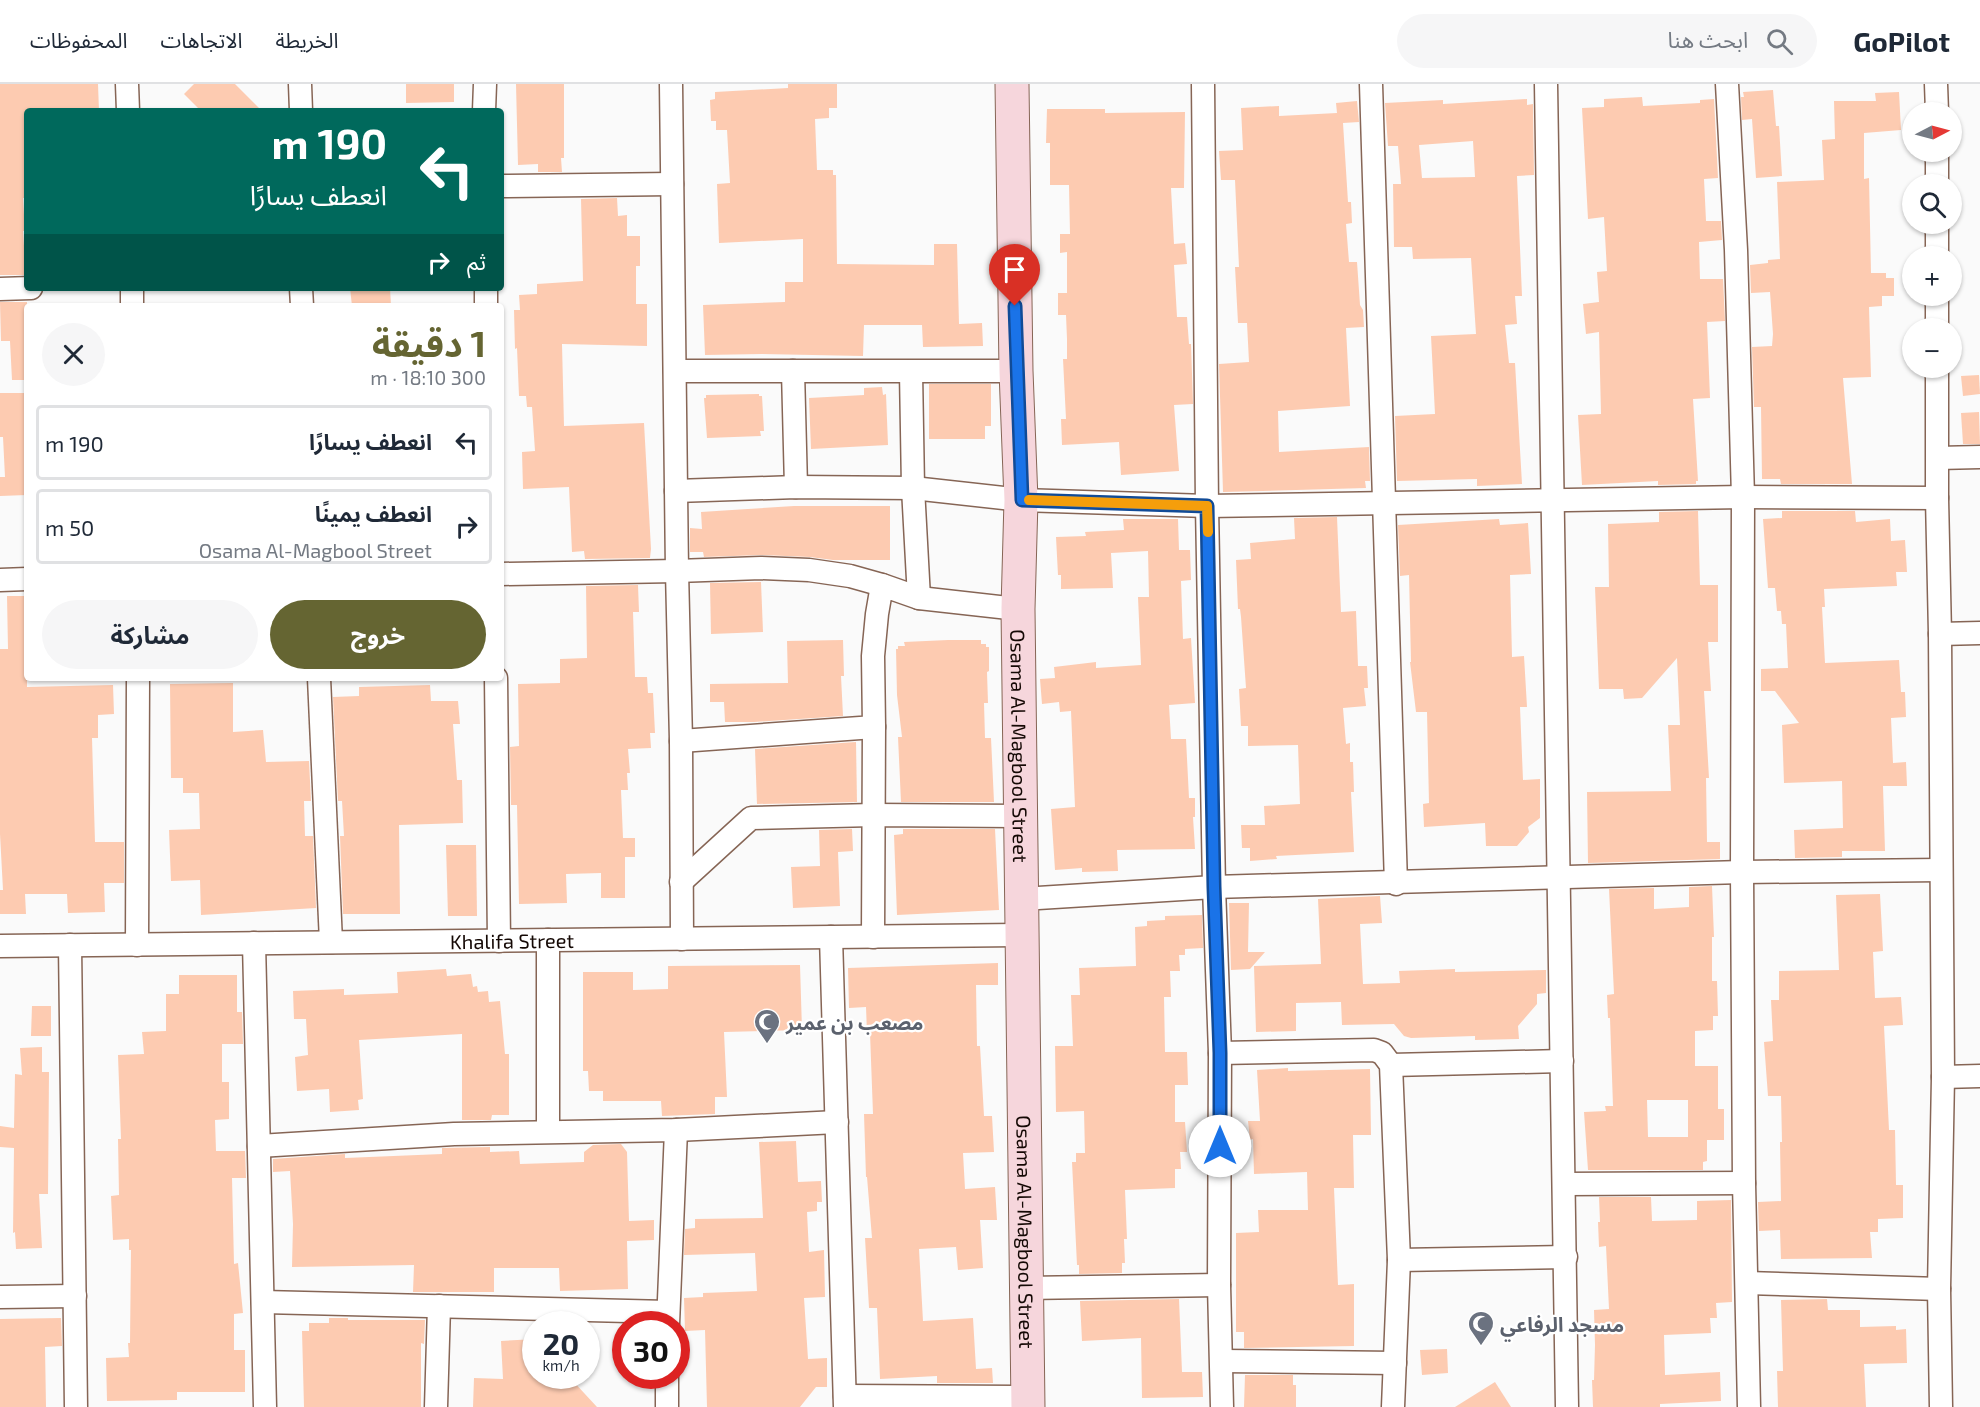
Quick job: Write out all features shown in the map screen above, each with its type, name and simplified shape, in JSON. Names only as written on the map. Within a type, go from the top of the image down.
[{"type":"street","points":[[127,84],[128,108]]},
{"type":"street","points":[[300,84],[301,108]]},
{"type":"street","points":[[484,108],[485,84]]},
{"type":"street","points":[[671,84],[682,939]]},
{"type":"street","name":"Osama Al-Magbool Street","points":[[1012,84],[1016,371],[1022,500],[1018,609],[1028,1402]]},
{"type":"street","points":[[1203,84],[1207,506],[1214,887],[1220,1053],[1219,1285],[1222,1407]]},
{"type":"street","points":[[1371,84],[1396,884]]},
{"type":"street","points":[[1546,84],[1567,1407]]},
{"type":"street","points":[[1726,84],[1736,250],[1743,497],[1744,1183],[1749,1407]]},
{"type":"street","points":[[1936,84],[1936,102]]},
{"type":"street","points":[[504,186],[672,184]]},
{"type":"street","points":[[0,289],[24,288]]},
{"type":"street","points":[[675,371],[1016,371]]},
{"type":"street","points":[[793,371],[796,487]]},
{"type":"street","points":[[910,372],[919,598]]},
{"type":"street","points":[[1937,378],[1943,1077],[1939,1289],[1941,1407]]},
{"type":"street","points":[[1938,458],[1980,458]]},
{"type":"street","points":[[676,491],[796,487],[913,488],[1022,500],[1207,506],[1743,497],[1937,498]]},
{"type":"street","points":[[504,574],[761,568],[809,570],[850,576],[919,598],[1018,609]]},
{"type":"street","points":[[0,580],[24,579]]},
{"type":"street","points":[[873,937],[873,657],[882,585]]},
{"type":"street","points":[[1941,634],[1980,633]]},
{"type":"street","points":[[137,945],[138,681]]},
{"type":"street","points":[[319,681],[331,942]]},
{"type":"street","points":[[496,681],[500,941]]},
{"type":"street","points":[[681,741],[874,727]]},
{"type":"street","points":[[681,882],[751,818],[873,815],[1021,816]]},
{"type":"street","points":[[1022,899],[1214,887],[1396,884],[1742,872],[1941,870]]},
{"type":"street","name":"Khalifa Street","points":[[0,946],[1022,935]]},
{"type":"street","points":[[831,937],[845,1401],[1028,1402]]},
{"type":"street","points":[[548,940],[548,1131]]},
{"type":"street","points":[[254,943],[265,1407]]},
{"type":"street","points":[[70,945],[76,1407]]},
{"type":"street","points":[[1220,1053],[1374,1050],[1382,1053],[1391,1065],[1399,1260],[1393,1407]]},
{"type":"street","points":[[1391,1065],[1562,1061]]},
{"type":"street","points":[[1943,1077],[1980,1076]]},
{"type":"street","points":[[259,1146],[443,1135],[676,1130],[837,1122]]},
{"type":"street","points":[[668,1311],[676,1130]]},
{"type":"street","points":[[1565,1184],[1744,1183]]},
{"type":"street","points":[[1399,1260],[1566,1257]]},
{"type":"street","points":[[1747,1283],[1939,1289]]},
{"type":"street","points":[[1026,1288],[1219,1285]]},
{"type":"street","points":[[0,1297],[75,1296]]},
{"type":"street","points":[[262,1302],[439,1306],[612,1315]]},
{"type":"street","points":[[436,1407],[439,1306]]},
{"type":"street","points":[[1222,1361],[1395,1363]]},
{"type":"street","points":[[667,1389],[667,1407]]},
{"type":"building","points":[[0,84],[98,84],[99,108],[24,108],[24,275],[0,275]]},
{"type":"building","points":[[194,84],[235,84],[259,108],[198,108],[184,94]]},
{"type":"building","points":[[406,84],[454,84],[454,102],[406,103]]},
{"type":"building","points":[[516,84],[564,84],[562,172],[538,172],[538,164],[518,165]]},
{"type":"building","points":[[788,84],[837,84],[837,108],[829,108],[829,118],[815,119],[817,170],[833,170],[833,175],[836,175],[837,264],[934,265],[934,244],[957,244],[959,324],[982,323],[983,346],[923,347],[922,325],[864,325],[863,356],[705,355],[703,305],[785,302],[785,282],[803,282],[803,239],[719,243],[717,184],[730,183],[727,130],[716,130],[716,121],[711,121],[710,100],[715,99],[715,92],[788,88]]},
{"type":"building","points":[[1773,90],[1776,126],[1779,126],[1782,176],[1756,178],[1752,119],[1742,120],[1741,97],[1744,97],[1743,92]]},
{"type":"building","points":[[1899,92],[1901,130],[1864,133],[1864,179],[1869,178],[1871,273],[1886,273],[1886,278],[1894,278],[1894,296],[1882,296],[1882,306],[1869,307],[1871,377],[1843,378],[1852,484],[1781,484],[1780,479],[1762,479],[1761,407],[1754,407],[1752,347],[1772,346],[1773,334],[1770,292],[1751,293],[1750,265],[1780,259],[1777,182],[1824,180],[1822,140],[1835,139],[1834,101],[1876,101],[1875,93]]},
{"type":"building","points":[[1642,97],[1643,106],[1700,103],[1700,100],[1714,99],[1718,178],[1704,179],[1706,221],[1721,221],[1722,240],[1699,242],[1700,279],[1723,279],[1725,321],[1707,322],[1710,398],[1693,399],[1698,481],[1696,484],[1658,485],[1658,481],[1582,485],[1578,415],[1601,414],[1599,332],[1586,334],[1583,304],[1599,302],[1597,272],[1607,271],[1604,217],[1588,219],[1582,108],[1604,107],[1604,99]]},
{"type":"building","points":[[1527,99],[1527,105],[1533,104],[1534,175],[1517,176],[1522,296],[1515,296],[1517,324],[1505,325],[1509,363],[1515,363],[1522,484],[1477,486],[1477,479],[1397,481],[1395,416],[1435,414],[1431,336],[1476,334],[1471,258],[1413,259],[1412,247],[1394,247],[1393,184],[1401,184],[1398,146],[1388,146],[1385,103],[1443,100],[1443,104]],"holes":[[[1473,141],[1475,177],[1422,178],[1419,145]]]},
{"type":"building","points":[[1357,101],[1359,122],[1343,123],[1348,202],[1351,202],[1352,223],[1346,224],[1349,262],[1357,262],[1364,327],[1346,328],[1350,406],[1278,411],[1279,452],[1369,447],[1370,481],[1365,481],[1366,488],[1223,492],[1219,364],[1249,362],[1247,323],[1238,323],[1235,267],[1239,267],[1235,180],[1221,180],[1219,151],[1243,150],[1241,108],[1279,106],[1279,116],[1337,113],[1336,103]]},
{"type":"building","points":[[1047,109],[1105,109],[1105,113],[1185,112],[1184,188],[1171,188],[1174,244],[1185,243],[1187,264],[1174,265],[1177,317],[1187,317],[1189,344],[1191,344],[1193,404],[1174,405],[1179,471],[1121,475],[1119,442],[1062,445],[1061,419],[1066,419],[1063,359],[1067,359],[1067,339],[1066,315],[1058,315],[1058,293],[1067,293],[1067,252],[1060,253],[1060,234],[1070,234],[1069,185],[1050,185],[1050,143],[1046,143]]},
{"type":"building","points":[[617,198],[618,216],[627,215],[627,236],[640,236],[640,266],[636,266],[636,304],[647,304],[647,346],[562,344],[564,426],[644,423],[651,549],[650,558],[585,559],[584,551],[572,552],[569,487],[523,489],[522,452],[535,451],[532,407],[527,407],[526,396],[519,396],[514,310],[520,310],[519,295],[537,294],[537,284],[583,281],[581,199]]},
{"type":"building","points":[[350,291],[390,291],[391,303],[352,303]]},
{"type":"building","points":[[0,302],[27,302],[24,303],[24,380],[12,380],[10,341],[1,341]]},
{"type":"building","points":[[1979,375],[1980,394],[1963,396],[1962,376]]},
{"type":"building","points":[[929,384],[991,384],[991,426],[985,426],[985,439],[929,439]]},
{"type":"building","points":[[882,387],[883,395],[886,394],[888,445],[811,449],[809,398],[864,395],[864,388]]},
{"type":"building","points":[[0,393],[24,393],[24,495],[0,496],[0,477],[5,477],[3,437],[0,437]]},
{"type":"building","points":[[759,394],[762,396],[764,431],[760,431],[761,436],[707,438],[704,398],[706,395]]},
{"type":"building","points":[[1979,412],[1980,444],[1963,444],[1961,413]]},
{"type":"building","points":[[794,506],[890,506],[890,560],[833,560],[762,555],[704,557],[703,552],[690,552],[690,528],[702,529],[701,512]]},
{"type":"building","points":[[1698,511],[1700,585],[1718,585],[1718,642],[1708,642],[1711,691],[1704,691],[1709,778],[1706,778],[1707,842],[1720,842],[1720,859],[1588,863],[1587,792],[1671,791],[1668,725],[1680,725],[1677,658],[1642,698],[1624,699],[1623,689],[1599,689],[1595,587],[1609,587],[1608,524],[1659,522],[1659,512]]},
{"type":"building","points":[[1782,511],[1855,511],[1856,522],[1890,519],[1891,541],[1905,540],[1907,572],[1896,572],[1897,586],[1824,589],[1825,607],[1822,607],[1825,663],[1899,660],[1901,692],[1905,692],[1906,717],[1891,718],[1893,763],[1906,762],[1907,786],[1883,786],[1885,851],[1842,851],[1842,857],[1795,858],[1794,830],[1843,828],[1842,781],[1784,783],[1782,725],[1799,723],[1775,691],[1761,691],[1761,669],[1788,668],[1786,624],[1782,624],[1781,611],[1777,611],[1775,588],[1768,588],[1763,519],[1782,518]]},
{"type":"building","points":[[1337,517],[1341,612],[1356,611],[1358,666],[1367,666],[1368,688],[1364,688],[1366,706],[1343,708],[1346,744],[1350,743],[1350,762],[1353,762],[1354,792],[1351,792],[1354,852],[1276,856],[1277,859],[1250,861],[1250,848],[1242,848],[1241,825],[1265,825],[1264,806],[1300,804],[1298,745],[1248,746],[1248,726],[1241,726],[1239,689],[1246,688],[1241,617],[1240,609],[1238,609],[1236,560],[1251,559],[1250,543],[1295,539],[1294,518]]},
{"type":"building","points":[[1123,519],[1178,519],[1179,550],[1190,550],[1191,580],[1181,581],[1183,639],[1191,638],[1195,703],[1169,705],[1171,739],[1186,739],[1189,798],[1195,798],[1195,817],[1193,817],[1195,849],[1117,850],[1118,871],[1082,872],[1082,868],[1055,870],[1051,809],[1075,807],[1071,711],[1060,712],[1059,702],[1042,704],[1040,679],[1055,678],[1054,667],[1096,662],[1096,668],[1141,665],[1138,597],[1149,597],[1148,551],[1111,553],[1113,588],[1061,589],[1056,537],[1086,536],[1085,532],[1124,530]]},
{"type":"building","points":[[1499,519],[1500,525],[1528,523],[1531,574],[1510,575],[1512,657],[1524,656],[1527,707],[1520,707],[1523,780],[1540,779],[1540,818],[1528,827],[1529,832],[1517,846],[1486,846],[1485,823],[1424,827],[1423,804],[1429,803],[1427,712],[1416,712],[1410,662],[1409,575],[1400,576],[1398,525]]},
{"type":"building","points":[[761,582],[763,632],[711,634],[710,583]]},
{"type":"building","points":[[638,585],[639,612],[633,612],[635,677],[647,677],[648,693],[653,693],[655,733],[650,733],[651,748],[628,749],[630,773],[627,773],[628,790],[621,790],[623,838],[635,838],[635,857],[625,857],[625,898],[601,898],[601,873],[566,874],[567,903],[519,904],[517,805],[511,805],[510,747],[519,746],[518,684],[560,683],[560,659],[587,658],[586,586]]},
{"type":"building","points":[[7,596],[24,596],[24,681],[27,681],[27,687],[113,685],[114,714],[98,715],[98,738],[92,738],[95,842],[124,842],[124,883],[104,883],[105,912],[68,913],[67,894],[25,894],[26,914],[0,914],[0,890],[3,890],[0,834],[0,649],[8,649]]},
{"type":"building","points":[[843,640],[844,676],[841,676],[843,716],[725,722],[724,702],[710,702],[710,684],[788,683],[787,641]]},
{"type":"building","points":[[981,640],[981,644],[989,647],[988,703],[984,703],[985,738],[991,738],[994,802],[901,802],[898,737],[902,737],[897,695],[896,649],[898,646],[905,646],[904,642]]},
{"type":"building","points":[[233,683],[233,732],[263,730],[266,762],[309,761],[311,801],[304,801],[305,836],[313,836],[316,908],[201,915],[200,880],[171,881],[169,830],[200,829],[199,793],[183,793],[183,778],[171,778],[170,684]]},
{"type":"building","points":[[430,685],[431,701],[458,701],[460,724],[453,724],[457,780],[462,780],[463,823],[399,825],[400,914],[343,914],[340,836],[344,836],[342,801],[338,801],[333,697],[359,696],[359,687]]},
{"type":"building","points":[[856,742],[857,802],[757,804],[755,749]]},
{"type":"building","points":[[852,829],[853,851],[838,852],[840,906],[793,908],[791,867],[820,866],[819,830]]},
{"type":"building","points":[[903,829],[995,829],[999,910],[897,915],[894,835],[903,834]]},
{"type":"building","points":[[446,845],[476,845],[477,916],[448,916]]},
{"type":"building","points":[[1712,886],[1714,937],[1712,937],[1712,981],[1717,981],[1718,1016],[1713,1016],[1713,1030],[1695,1031],[1695,1066],[1718,1066],[1718,1109],[1724,1109],[1724,1140],[1707,1140],[1707,1161],[1703,1162],[1703,1170],[1588,1170],[1584,1112],[1606,1111],[1605,1106],[1613,1106],[1607,995],[1614,994],[1609,889],[1654,888],[1654,909],[1689,907],[1689,887]],"holes":[[[1647,1100],[1688,1100],[1688,1137],[1648,1137]]]},
{"type":"building","points":[[1880,894],[1883,951],[1873,952],[1875,998],[1901,997],[1903,1025],[1884,1026],[1889,1130],[1895,1130],[1896,1185],[1903,1185],[1903,1218],[1878,1219],[1878,1232],[1870,1232],[1872,1258],[1781,1259],[1780,1230],[1759,1231],[1758,1202],[1781,1201],[1781,1096],[1768,1096],[1764,1042],[1773,1041],[1771,1000],[1779,1000],[1779,971],[1839,970],[1836,895]]},
{"type":"building","points":[[1380,896],[1382,923],[1360,924],[1363,984],[1400,983],[1399,971],[1546,970],[1546,993],[1537,994],[1537,1004],[1518,1026],[1519,1039],[1475,1040],[1475,1036],[1411,1038],[1404,1036],[1394,1024],[1342,1025],[1341,1002],[1296,1003],[1296,1031],[1256,1032],[1254,966],[1321,964],[1318,899]]},
{"type":"building","points":[[1229,903],[1249,903],[1248,952],[1265,952],[1250,969],[1231,970]]},
{"type":"building","points":[[1202,915],[1203,948],[1185,949],[1185,955],[1179,955],[1180,971],[1170,971],[1171,997],[1164,997],[1165,1052],[1187,1052],[1188,1085],[1175,1085],[1175,1122],[1185,1122],[1187,1152],[1180,1152],[1181,1169],[1175,1169],[1175,1188],[1125,1190],[1127,1239],[1124,1239],[1125,1263],[1122,1263],[1122,1273],[1079,1274],[1072,1162],[1076,1162],[1076,1153],[1085,1153],[1084,1111],[1056,1112],[1055,1046],[1073,1046],[1071,995],[1080,995],[1079,968],[1136,966],[1135,927],[1147,926],[1147,921],[1165,920],[1165,916]]},
{"type":"building","points":[[998,963],[998,985],[976,985],[977,1046],[980,1046],[984,1116],[992,1116],[994,1152],[963,1153],[965,1189],[995,1187],[997,1220],[980,1220],[983,1268],[958,1270],[956,1247],[919,1249],[923,1321],[973,1318],[976,1369],[992,1368],[993,1383],[937,1383],[937,1376],[880,1379],[877,1308],[869,1308],[865,1238],[872,1238],[866,1177],[864,1114],[873,1114],[870,1033],[867,1033],[866,1007],[849,1008],[848,968]]},
{"type":"building","points":[[800,965],[802,1030],[724,1032],[727,1097],[715,1097],[715,1114],[662,1116],[661,1101],[603,1101],[603,1091],[589,1091],[588,1071],[583,1071],[583,972],[633,972],[633,990],[668,989],[668,966]]},
{"type":"building","points":[[446,969],[447,976],[471,974],[473,987],[477,986],[478,992],[488,991],[489,1002],[500,1001],[505,1054],[509,1054],[509,1115],[492,1115],[491,1120],[462,1120],[462,1034],[359,1040],[363,1099],[358,1100],[359,1110],[330,1112],[329,1089],[297,1091],[295,1057],[308,1055],[306,1019],[294,1019],[293,991],[344,989],[344,995],[398,993],[397,972]]},
{"type":"building","points":[[179,975],[237,975],[237,1012],[242,1012],[243,1044],[222,1044],[222,1082],[229,1082],[229,1119],[215,1120],[216,1151],[245,1151],[246,1178],[232,1178],[234,1264],[238,1263],[243,1313],[234,1314],[234,1350],[245,1350],[245,1392],[177,1392],[177,1400],[107,1401],[106,1358],[129,1357],[128,1343],[130,1343],[131,1250],[129,1250],[129,1239],[113,1240],[111,1196],[119,1195],[118,1139],[121,1139],[118,1055],[144,1054],[142,1032],[166,1031],[166,994],[179,994]]},
{"type":"building","points":[[32,1006],[51,1006],[51,1036],[31,1036]]},
{"type":"building","points":[[42,1047],[42,1072],[49,1072],[48,1194],[39,1194],[42,1248],[16,1249],[15,1232],[13,1233],[14,1148],[0,1147],[0,1126],[14,1128],[15,1074],[22,1075],[20,1048]]},
{"type":"building","points":[[1288,1068],[1288,1071],[1370,1069],[1371,1135],[1353,1135],[1354,1188],[1334,1188],[1338,1285],[1354,1284],[1354,1346],[1244,1348],[1244,1332],[1236,1332],[1236,1233],[1259,1232],[1258,1210],[1308,1210],[1307,1172],[1254,1174],[1253,1139],[1250,1140],[1248,1121],[1260,1121],[1257,1070]]},
{"type":"building","points":[[796,1141],[798,1182],[821,1181],[822,1202],[817,1202],[817,1211],[807,1212],[809,1252],[824,1250],[825,1297],[804,1298],[808,1359],[827,1358],[827,1387],[816,1387],[800,1407],[707,1407],[705,1330],[690,1331],[690,1311],[684,1311],[684,1298],[703,1297],[703,1293],[757,1291],[755,1253],[684,1255],[685,1229],[695,1228],[695,1219],[763,1218],[759,1142]]},
{"type":"building","points":[[621,1144],[627,1152],[629,1221],[654,1220],[654,1240],[627,1241],[628,1289],[560,1291],[559,1268],[494,1268],[494,1292],[413,1292],[414,1265],[292,1267],[293,1224],[290,1171],[273,1172],[273,1159],[345,1154],[345,1158],[442,1154],[442,1148],[490,1147],[490,1152],[519,1151],[520,1164],[584,1162],[584,1152],[593,1145]]},
{"type":"building","points":[[1599,1197],[1651,1197],[1652,1221],[1697,1220],[1697,1201],[1731,1200],[1732,1302],[1716,1303],[1717,1318],[1710,1318],[1711,1333],[1664,1335],[1665,1375],[1720,1372],[1721,1401],[1660,1404],[1660,1407],[1593,1407],[1594,1310],[1609,1309],[1606,1246],[1599,1247]]},
{"type":"building","points":[[1179,1299],[1182,1372],[1202,1372],[1203,1397],[1142,1398],[1141,1338],[1082,1341],[1080,1301]]},
{"type":"building","points":[[1827,1299],[1828,1310],[1860,1310],[1860,1327],[1896,1326],[1896,1330],[1906,1329],[1907,1363],[1864,1364],[1866,1407],[1778,1407],[1777,1371],[1783,1371],[1781,1300]]},
{"type":"building","points":[[61,1318],[62,1346],[45,1347],[46,1407],[0,1407],[0,1319]]},
{"type":"building","points":[[329,1318],[425,1320],[424,1344],[421,1343],[421,1407],[304,1407],[302,1331],[309,1331],[309,1323],[329,1323]]},
{"type":"building","points":[[522,1340],[522,1389],[580,1389],[597,1407],[473,1407],[474,1378],[503,1379],[501,1341]]},
{"type":"building","points":[[1447,1349],[1448,1373],[1422,1375],[1420,1350]]},
{"type":"building","points":[[1245,1375],[1293,1375],[1293,1385],[1296,1385],[1296,1407],[1244,1407]]},
{"type":"building","points":[[1495,1382],[1511,1407],[1455,1407]]},
{"type":"slow traffic","points":[[1029,500],[1207,506],[1208,532]]},
{"type":"place","name":"مصعب بن عمير","points":[[767,1045]]},
{"type":"place","name":"مسجد الرفاعي","points":[[1481,1347]]},
{"type":"route","points":[[1015,306],[1022,500],[1207,506],[1214,887],[1220,1053],[1220,1146]]}]
